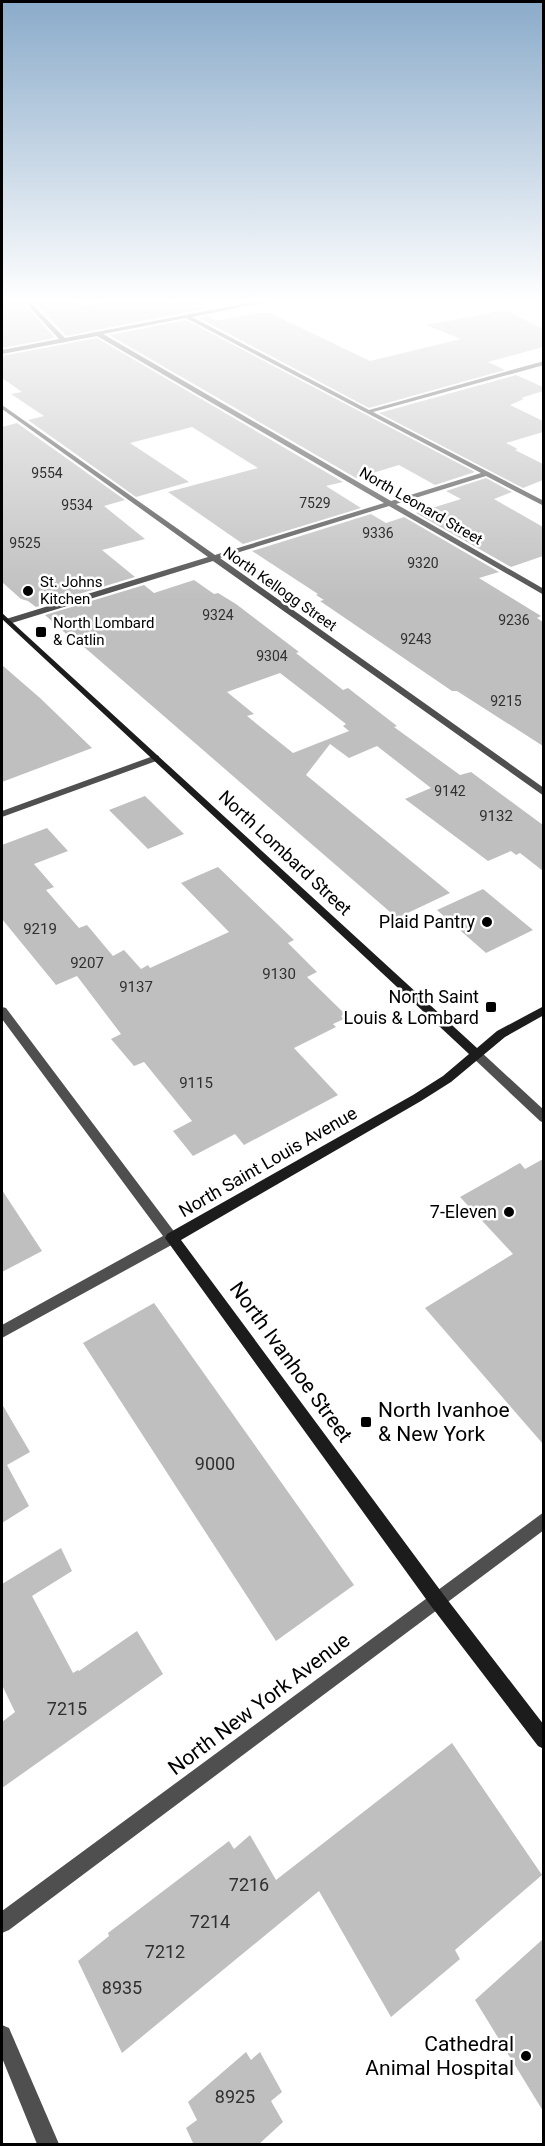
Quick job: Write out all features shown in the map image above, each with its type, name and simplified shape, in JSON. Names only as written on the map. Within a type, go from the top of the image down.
[{"type":"main road","name":"North Lombard Street","points":[[5,618],[476,1054]]},
{"type":"main road","name":"North Saint Louis Avenue","points":[[172,1238],[417,1098],[447,1079],[501,1034],[543,1010]]},
{"type":"main road","name":"North Ivanhoe Street","points":[[172,1238],[437,1600],[543,1740]]},
{"type":"street","name":"North Leonard Street","points":[[212,400],[543,593]]},
{"type":"street","points":[[345,400],[543,504]]},
{"type":"street","points":[[367,412],[410,400]]},
{"type":"street","name":"North Kellogg Street","points":[[2,407],[543,793]]},
{"type":"street","points":[[5,618],[214,558],[486,474]]},
{"type":"street","points":[[2,814],[156,758]]},
{"type":"street","name":"North Ivanhoe Street","points":[[2,1011],[172,1238]]},
{"type":"street","name":"North Lombard Street","points":[[476,1054],[543,1118]]},
{"type":"street","name":"North Saint Louis Avenue","points":[[2,1332],[172,1238]]},
{"type":"street","name":"North New York Avenue","points":[[2,1923],[543,1521]]},
{"type":"street","points":[[2,2035],[48,2145]]},
{"type":"building","points":[[20,400],[203,400],[343,482],[326,486],[361,508],[243,544],[168,492],[258,468],[192,427],[130,443],[189,482],[136,497],[28,420],[44,416]]},
{"type":"building","points":[[222,400],[338,400],[475,472],[435,485],[399,465],[356,478]]},
{"type":"building","points":[[354,400],[397,400],[369,408]]},
{"type":"building","points":[[425,400],[521,400],[510,405],[543,421],[543,432],[506,443],[543,464],[543,480],[523,488],[379,413]]},
{"type":"building","points":[[17,423],[125,500],[104,506],[145,539],[102,550],[135,577],[36,607],[21,599],[2,582],[2,427]]},
{"type":"building","points":[[486,478],[512,492],[494,499],[543,527],[543,556],[511,567],[416,513],[461,499],[446,491]]},
{"type":"building","points":[[371,514],[386,523],[404,517],[499,572],[479,578],[541,616],[537,618],[543,622],[543,746],[457,691],[452,691],[320,601],[324,600],[316,595],[318,594],[252,551]]},
{"type":"building","points":[[194,580],[214,594],[218,593],[236,604],[299,652],[296,653],[343,690],[348,688],[397,726],[394,727],[460,775],[471,772],[543,825],[543,871],[520,853],[516,855],[511,851],[488,861],[405,799],[431,788],[377,746],[349,758],[330,744],[306,775],[450,893],[397,918],[45,615],[144,585],[154,593]],"holes":[[[280,673],[346,724],[343,726],[349,731],[293,753],[247,716],[254,714],[227,692]]]},
{"type":"building","points":[[2,665],[40,698],[92,748],[2,782]]},
{"type":"building","points":[[145,796],[184,834],[148,849],[109,810]]},
{"type":"building","points":[[47,828],[68,851],[34,864],[54,887],[46,890],[79,928],[87,925],[113,956],[124,950],[141,969],[148,965],[150,968],[229,932],[181,883],[218,867],[294,940],[288,943],[317,972],[307,977],[345,1014],[341,1016],[344,1019],[333,1024],[336,1027],[294,1048],[338,1095],[244,1145],[235,1134],[193,1156],[173,1131],[192,1121],[144,1062],[134,1066],[111,1039],[121,1034],[77,976],[56,985],[2,919],[2,845]]},
{"type":"building","name":"Plaid Pantry","points":[[483,889],[533,930],[486,953],[437,910]]},
{"type":"building","points":[[543,1159],[543,1444],[425,1308],[513,1254],[460,1197],[520,1163],[525,1169]]},
{"type":"building","points":[[2,1190],[42,1251],[2,1272]]},
{"type":"building","points":[[154,1303],[354,1585],[276,1641],[83,1343]]},
{"type":"building","points":[[2,1404],[30,1452],[7,1465],[29,1506],[2,1523]]},
{"type":"building","points":[[61,1548],[72,1571],[32,1596],[73,1673],[137,1631],[163,1674],[2,1788],[2,1722],[15,1712],[2,1685],[2,1584]]},
{"type":"building","points":[[452,1743],[542,1875],[455,1950],[460,1959],[391,2017],[319,1891],[122,2053],[78,1961],[109,1936],[108,1933],[229,1841],[234,1849],[250,1835],[276,1880]]},
{"type":"building","name":"Cathedral Animal Hospital","points":[[543,1939],[543,2111],[475,2000]]},
{"type":"building","points":[[246,2052],[251,2060],[260,2052],[282,2092],[271,2101],[283,2122],[258,2145],[194,2145],[186,2128],[197,2120],[188,2102]]},
{"type":"place","name":"St. Johns Kitchen","points":[[28,591]]},
{"type":"place","name":"North Lombard & Catlin","points":[[41,632]]},
{"type":"place","name":"Plaid Pantry","points":[[487,922]]},
{"type":"place","name":"North Saint Louis & Lombard","points":[[491,1007]]},
{"type":"place","name":"7-Eleven","points":[[509,1212]]},
{"type":"place","name":"North Ivanhoe & New York","points":[[366,1422]]},
{"type":"place","name":"Cathedral Animal Hospital","points":[[526,2056]]}]
